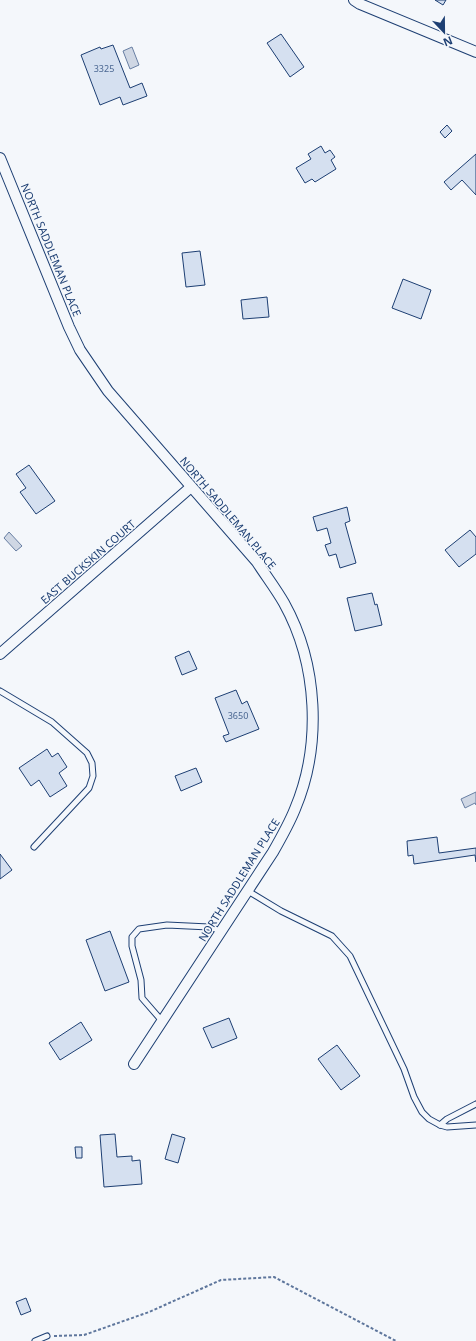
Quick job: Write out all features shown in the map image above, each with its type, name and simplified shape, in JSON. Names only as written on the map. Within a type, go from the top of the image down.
[{"type":"street","points":[[354,0],[360,4],[476,52]]},
{"type":"street","name":"NORTH SADDLEMAN PLACE","points":[[0,158],[69,327],[80,350],[108,391],[257,562],[272,582],[295,626],[309,674],[312,699],[312,730],[309,760],[304,785],[296,808],[285,831],[248,891],[134,1064]]},
{"type":"street","name":"EAST BUCKSKIN COURT","points":[[0,654],[191,487]]},
{"type":"lane","points":[[0,691],[52,722],[87,754],[92,763],[93,776],[89,788],[34,848]]},
{"type":"lane","points":[[248,891],[281,911],[332,936],[350,956],[404,1069],[414,1097],[422,1112],[429,1119],[440,1126],[476,1125]]},
{"type":"lane","points":[[162,1021],[142,998],[141,980],[132,946],[132,937],[139,929],[167,925],[209,927],[221,931]]},
{"type":"lane","points":[[440,1126],[447,1119],[476,1104]]},
{"type":"lane","points":[[35,1341],[47,1336]]},
{"type":"path","points":[[47,1336],[84,1335],[149,1312],[221,1280],[274,1277],[396,1341]]},
{"type":"shaded area","points":[[132,47],[139,65],[130,69],[123,51]]},
{"type":"shaded area","points":[[9,532],[22,546],[16,551],[4,538]]},
{"type":"shaded area","points":[[476,792],[476,805],[475,803],[465,808],[461,799]]},
{"type":"building","points":[[435,0],[446,0],[443,5]]},
{"type":"building","points":[[281,34],[304,67],[290,77],[267,43]]},
{"type":"building","points":[[113,45],[130,88],[142,83],[147,96],[123,105],[120,97],[100,105],[81,55],[100,47],[101,49]]},
{"type":"building","points":[[447,125],[452,131],[445,138],[440,132]]},
{"type":"building","points":[[321,146],[325,153],[330,150],[335,157],[331,160],[336,169],[315,182],[312,179],[305,183],[296,168],[311,159],[308,154]]},
{"type":"building","points":[[476,154],[476,195],[462,180],[451,190],[444,182]]},
{"type":"building","points":[[200,251],[205,285],[186,287],[182,253]]},
{"type":"building","points":[[403,279],[431,290],[421,319],[392,308]]},
{"type":"building","points":[[267,297],[269,317],[243,319],[241,300]]},
{"type":"building","points":[[29,465],[55,501],[36,514],[20,492],[26,488],[16,474]]},
{"type":"building","points":[[347,507],[350,521],[345,523],[356,563],[340,568],[336,554],[329,556],[325,545],[331,543],[327,528],[317,531],[313,517]]},
{"type":"building","points":[[470,530],[476,537],[476,554],[459,567],[445,550]]},
{"type":"building","points":[[372,593],[375,605],[377,604],[382,625],[355,631],[347,598]]},
{"type":"building","points":[[189,651],[197,669],[182,675],[175,657]]},
{"type":"building","points":[[236,690],[242,704],[247,701],[259,729],[226,742],[223,736],[229,734],[215,698]]},
{"type":"building","points":[[47,749],[52,757],[58,753],[67,767],[59,773],[67,786],[50,797],[39,780],[31,786],[19,768]]},
{"type":"building","points":[[196,768],[202,782],[181,791],[175,776]]},
{"type":"building","points":[[437,837],[439,853],[476,848],[476,862],[475,855],[414,864],[413,855],[408,856],[407,841]]},
{"type":"building","points":[[0,854],[12,870],[0,879]]},
{"type":"building","points":[[110,931],[129,982],[105,991],[86,940]]},
{"type":"building","points":[[229,1018],[237,1038],[212,1048],[203,1028]]},
{"type":"building","points":[[81,1022],[92,1040],[60,1060],[49,1043]]},
{"type":"building","points":[[337,1045],[360,1076],[341,1090],[318,1059]]},
{"type":"building","points":[[115,1134],[117,1157],[132,1156],[132,1161],[140,1160],[142,1184],[104,1187],[100,1135]]},
{"type":"building","points":[[172,1134],[185,1138],[178,1163],[165,1159]]},
{"type":"building","points":[[75,1147],[82,1147],[82,1158],[76,1158]]},
{"type":"building","points":[[26,1298],[31,1311],[21,1315],[16,1302]]}]
